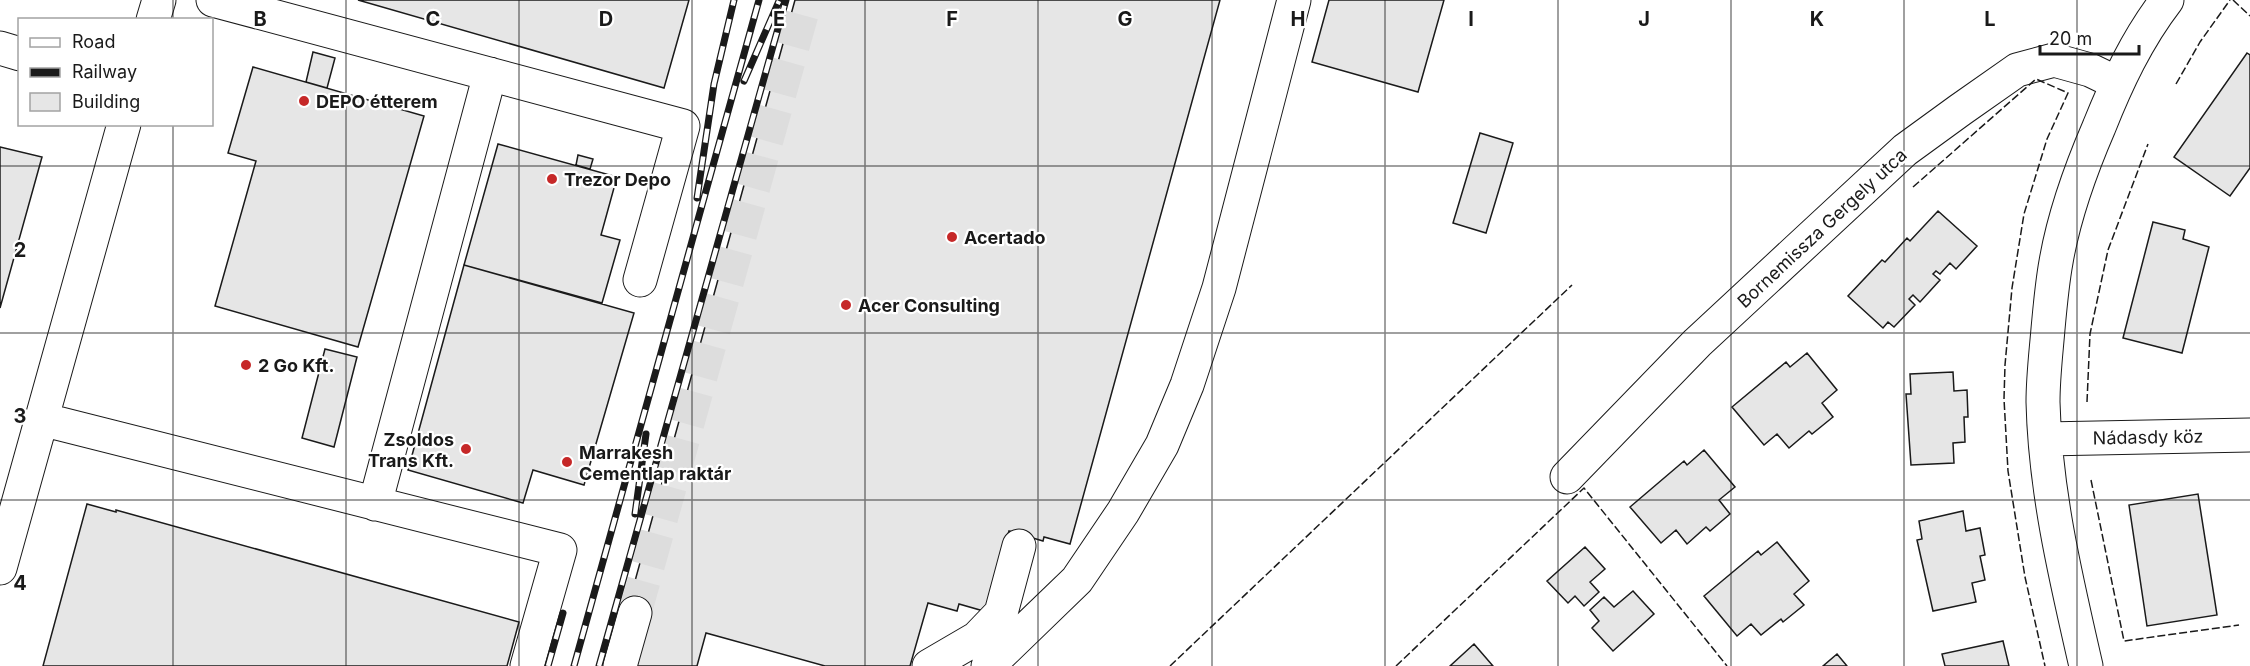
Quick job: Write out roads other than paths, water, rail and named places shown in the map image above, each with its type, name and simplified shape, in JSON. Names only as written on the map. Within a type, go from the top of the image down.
[{"type":"street","points":[[154,18],[159,0]]},
{"type":"street","points":[[213,0],[683,126],[640,280]]},
{"type":"street","points":[[988,666],[1077,580],[1123,512],[1162,445],[1186,385],[1219,288],[1294,0]]},
{"type":"street","points":[[2086,666],[2054,517],[2045,439],[2043,372],[2056,262],[2084,164],[2117,83],[2142,35],[2168,0]]},
{"type":"street","points":[[0,48],[18,53]]},
{"type":"street","name":"Bornemissza Gergely utca","points":[[1567,477],[1697,343],[1905,150],[1960,110],[2017,70],[2054,60],[2090,70],[2117,83]]},
{"type":"street","points":[[375,504],[490,74]]},
{"type":"street","points":[[0,568],[123,126]]},
{"type":"street","points":[[41,420],[560,550],[526,666]]},
{"type":"street","name":"Nádasdy köz","points":[[2045,439],[2250,435]]},
{"type":"street","points":[[929,666],[978,638],[1001,613],[1019,546]]},
{"type":"street","points":[[620,666],[635,613]]},
{"type":"tunnel","points":[[635,613],[806,0]]},
{"type":"railway","points":[[697,198],[714,84],[734,0]]},
{"type":"railway","points":[[574,666],[759,0]]},
{"type":"railway","points":[[599,666],[786,0]]},
{"type":"railway","points":[[744,81],[779,1]]},
{"type":"railway","points":[[635,514],[646,434]]},
{"type":"railway","points":[[548,666],[563,613]]},
{"type":"place","name":"DEPO étterem","points":[[304,101]]},
{"type":"place","name":"Trezor Depo","points":[[552,179]]},
{"type":"place","name":"Acertado","points":[[952,237]]},
{"type":"place","name":"Acer Consulting","points":[[846,305]]},
{"type":"place","name":"2 Go Kft.","points":[[246,365]]},
{"type":"place","name":"Zsoldos Trans Kft.","points":[[466,449]]},
{"type":"place","name":"Marrakesh Cementlap raktár","points":[[567,462]]}]
